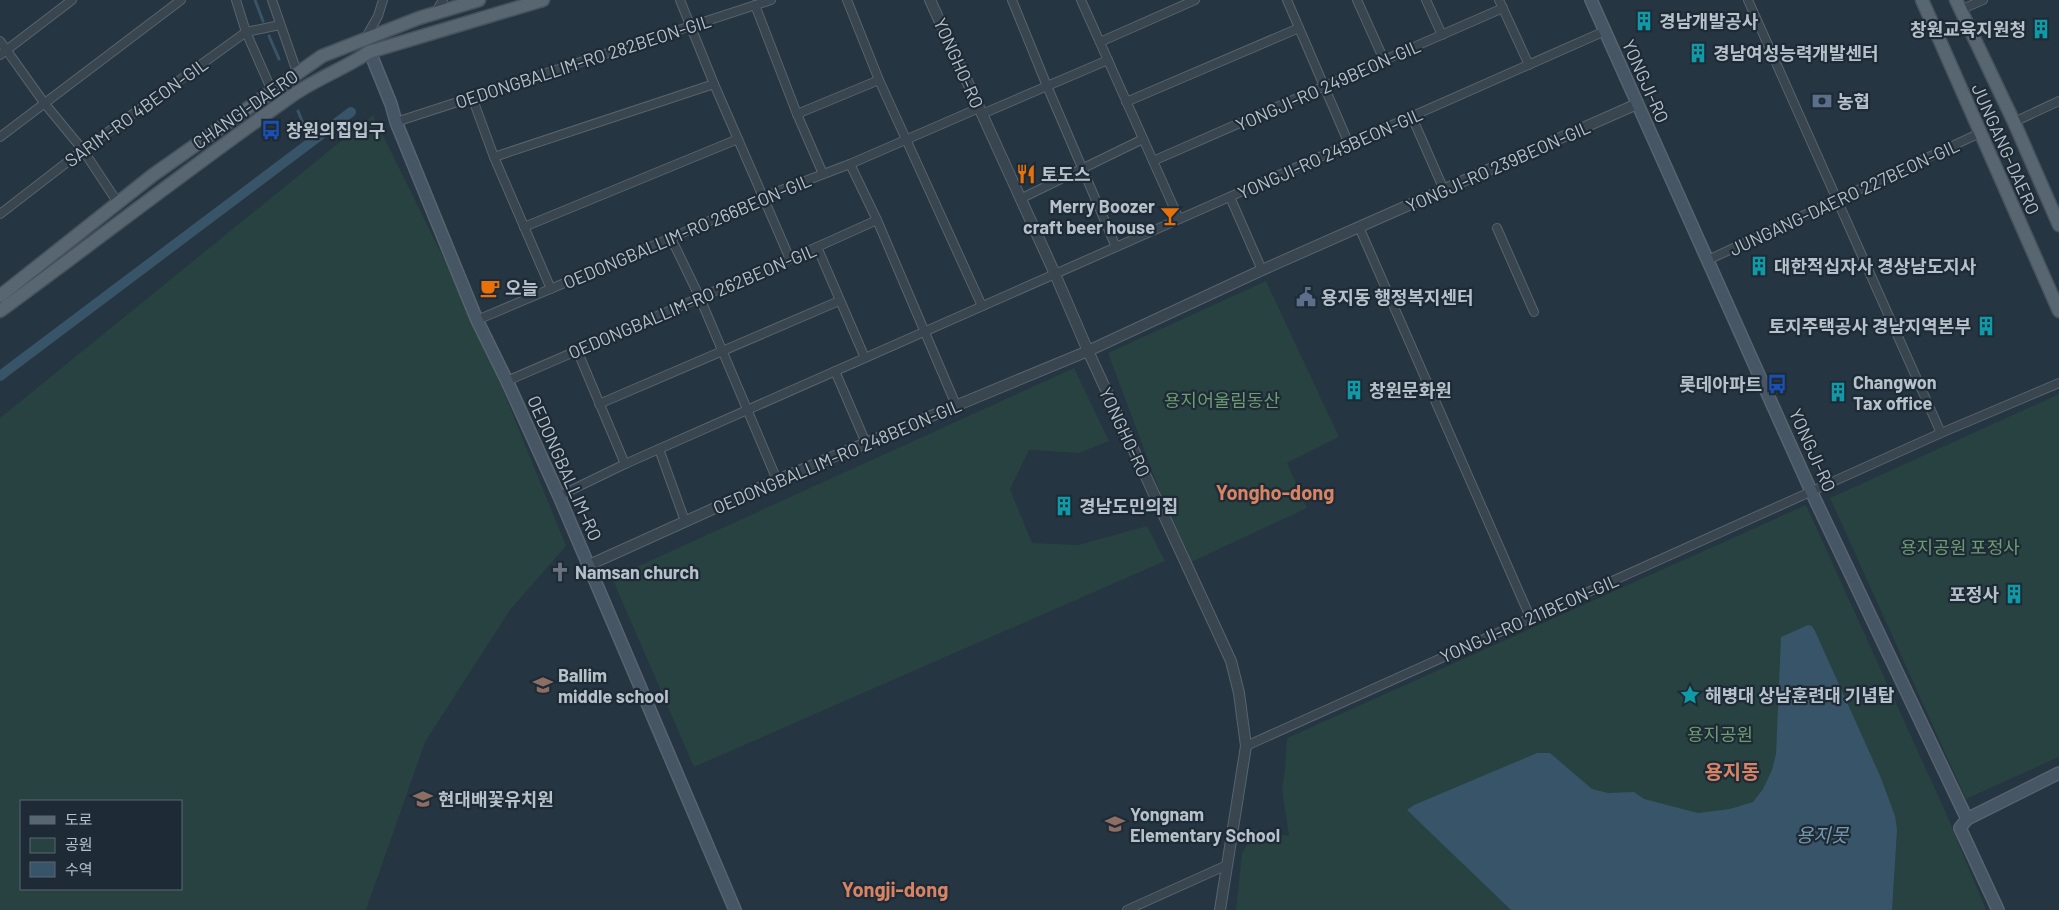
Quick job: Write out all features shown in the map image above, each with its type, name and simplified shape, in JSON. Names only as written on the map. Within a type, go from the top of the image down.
[{"type":"main road","points":[[435,13],[479,0]]},
{"type":"main road","name":"CHANGI-DAERO","points":[[0,311],[300,90],[372,54],[404,42],[543,0]]},
{"type":"main road","name":"YONGJI-RO","points":[[1591,0],[1811,491],[1968,819]]},
{"type":"main road","name":"JUNGANG-DAERO","points":[[1922,0],[2059,311]]},
{"type":"main road","name":"JUNGANG-DAERO","points":[[1958,5],[2014,122],[2059,225]]},
{"type":"main road","name":"CHANGI-DAERO","points":[[0,296],[153,174],[322,56],[435,13]]},
{"type":"main road","name":"OEDONGBALLIM-RO","points":[[365,40],[391,104],[396,122],[478,320],[559,496],[735,910]]},
{"type":"main road","points":[[1998,910],[1960,828],[1968,819],[2059,773]]},
{"type":"street","points":[[0,55],[72,0]]},
{"type":"street","points":[[0,138],[181,0]]},
{"type":"street","points":[[236,0],[246,32],[274,89]]},
{"type":"street","points":[[272,0],[295,74]]},
{"type":"street","points":[[365,40],[378,16],[383,0]]},
{"type":"street","points":[[435,13],[443,0]]},
{"type":"street","points":[[680,0],[714,84],[790,259]]},
{"type":"street","name":"OEDONGBALLIM-RO 282BEON-GIL","points":[[396,122],[770,0]]},
{"type":"street","points":[[847,0],[879,80],[982,306]]},
{"type":"street","name":"YONGHO-RO","points":[[930,0],[1055,274],[1088,352],[1231,660],[1239,693],[1246,746],[1220,910]]},
{"type":"street","points":[[1012,0],[1116,247]]},
{"type":"street","points":[[1081,0],[1179,219]]},
{"type":"street","points":[[1100,42],[1195,0]]},
{"type":"street","points":[[1287,0],[1349,144]]},
{"type":"street","points":[[1357,0],[1384,60]]},
{"type":"street","points":[[1426,0],[1442,35]]},
{"type":"street","points":[[1499,0],[1529,65]]},
{"type":"street","points":[[1748,0],[1941,433]]},
{"type":"street","points":[[1958,5],[1983,0]]},
{"type":"street","name":"OEDONGBALLIM-RO 266BEON-GIL","points":[[755,5],[823,174]]},
{"type":"street","name":"YONGJI-RO 249BEON-GIL","points":[[1153,161],[1503,8]]},
{"type":"street","name":"SARIM-RO 4BEON-GIL","points":[[0,214],[83,150],[246,32],[280,25]]},
{"type":"street","points":[[1126,102],[1299,28]]},
{"type":"street","name":"YONGJI-RO 245BEON-GIL","points":[[559,496],[625,464],[1605,31]]},
{"type":"street","points":[[0,41],[45,104],[83,150],[118,202]]},
{"type":"street","name":"OEDONGBALLIM-RO 266BEON-GIL","points":[[478,320],[672,238],[763,197],[850,164],[906,139],[1047,86],[1108,60]]},
{"type":"street","points":[[798,114],[879,80]]},
{"type":"street","points":[[494,157],[714,84]]},
{"type":"street","name":"OEDONGBALLIM-RO 266BEON-GIL","points":[[472,97],[494,157],[551,289]]},
{"type":"street","points":[[2014,122],[2059,101]]},
{"type":"street","name":"YONGJI-RO 239BEON-GIL","points":[[1088,352],[1262,270],[1637,104]]},
{"type":"street","points":[[1412,116],[1444,190]]},
{"type":"street","name":"JUNGANG-DAERO 227BEON-GIL","points":[[1708,260],[1980,133]]},
{"type":"street","points":[[524,227],[738,139]]},
{"type":"street","points":[[1020,199],[1143,140]]},
{"type":"street","points":[[850,164],[956,405]]},
{"type":"street","points":[[1230,197],[1262,270]]},
{"type":"street","name":"OEDONGBALLIM-RO 262BEON-GIL","points":[[507,381],[818,247],[876,220]]},
{"type":"street","points":[[1359,227],[1530,617]]},
{"type":"street","points":[[1497,228],[1534,312]]},
{"type":"street","points":[[672,238],[700,298],[721,352],[777,480]]},
{"type":"street","points":[[818,247],[865,358]]},
{"type":"street","points":[[599,404],[840,301]]},
{"type":"street","points":[[578,350],[625,464]]},
{"type":"street","name":"OEDONGBALLIM-RO 248BEON-GIL","points":[[589,565],[777,480],[1088,352]]},
{"type":"street","points":[[835,371],[866,443]]},
{"type":"street","name":"YONGJI-RO 211BEON-GIL","points":[[1246,746],[1941,433],[2059,384]]},
{"type":"street","points":[[659,449],[685,521]]},
{"type":"street","points":[[1127,910],[1227,865]]},
{"type":"green space","points":[[373,115],[477,326],[566,546],[510,610],[425,742],[366,910],[0,910],[0,418]]},
{"type":"green space","name":"용지어울림동산","points":[[1266,281],[1339,437],[1287,463],[1307,508],[1187,564],[1108,353]]},
{"type":"green space","points":[[1074,368],[1109,441],[1079,453],[1029,450],[1010,489],[1032,543],[1078,545],[1147,526],[1165,561],[694,767],[612,578]]},
{"type":"green space","name":"용지공원 포정사","points":[[2059,394],[2059,757],[1966,799],[1830,498]]},
{"type":"green space","name":"용지공원","points":[[1806,505],[1946,813],[1986,910],[1236,910],[1242,854],[1254,829],[1289,836],[1282,789],[1287,738]]},
{"type":"water","name":"용지못","points":[[1808,625],[1812,626],[1815,631],[1881,778],[1895,816],[1897,830],[1892,910],[1511,910],[1407,810],[1414,805],[1537,753],[1550,753],[1592,789],[1608,793],[1634,792],[1644,799],[1698,813],[1730,809],[1753,802],[1763,789],[1772,770],[1776,754],[1781,637]]},
{"type":"waterway","points":[[255,0],[263,21]]},
{"type":"waterway","points":[[269,36],[279,59]]},
{"type":"waterway","points":[[298,111],[311,143]]},
{"type":"waterway","points":[[0,376],[351,112]]},
{"type":"place","name":"경남개발공사","points":[[1644,21]]},
{"type":"place","name":"창원교육지원청","points":[[2041,29]]},
{"type":"place","name":"경남여성능력개발센터","points":[[1698,53]]},
{"type":"place","name":"농협","points":[[1822,101]]},
{"type":"place","name":"창원의집입구","points":[[271,130]]},
{"type":"place","name":"토도스","points":[[1026,174]]},
{"type":"place","name":"Merry Boozer craft beer house","points":[[1170,216]]},
{"type":"place","name":"대한적십자사 경상남도지사","points":[[1759,266]]},
{"type":"place","name":"오늘","points":[[490,288]]},
{"type":"place","name":"용지동 행정복지센터","points":[[1306,297]]},
{"type":"place","name":"토지주택공사 경남지역본부","points":[[1986,326]]},
{"type":"place","name":"롯데아파트","points":[[1777,384]]},
{"type":"place","name":"창원문화원","points":[[1354,390]]},
{"type":"place","name":"Changwon Tax office","points":[[1838,392]]},
{"type":"place","name":"경남도민의집","points":[[1064,506]]},
{"type":"place","name":"Namsan church","points":[[560,572]]},
{"type":"place","name":"포정사","points":[[2014,594]]},
{"type":"place","name":"Ballim middle school","points":[[543,685]]},
{"type":"place","name":"해병대 상남훈련대 기념탑","points":[[1690,695]]},
{"type":"place","name":"현대배꽃유치원","points":[[423,799]]},
{"type":"place","name":"Yongnam Elementary School","points":[[1115,824]]},
{"type":"district","name":"Yongho-dong","points":[[1275,492]]},
{"type":"district","name":"용지동","points":[[1732,771]]},
{"type":"district","name":"Yongji-dong","points":[[895,889]]}]
